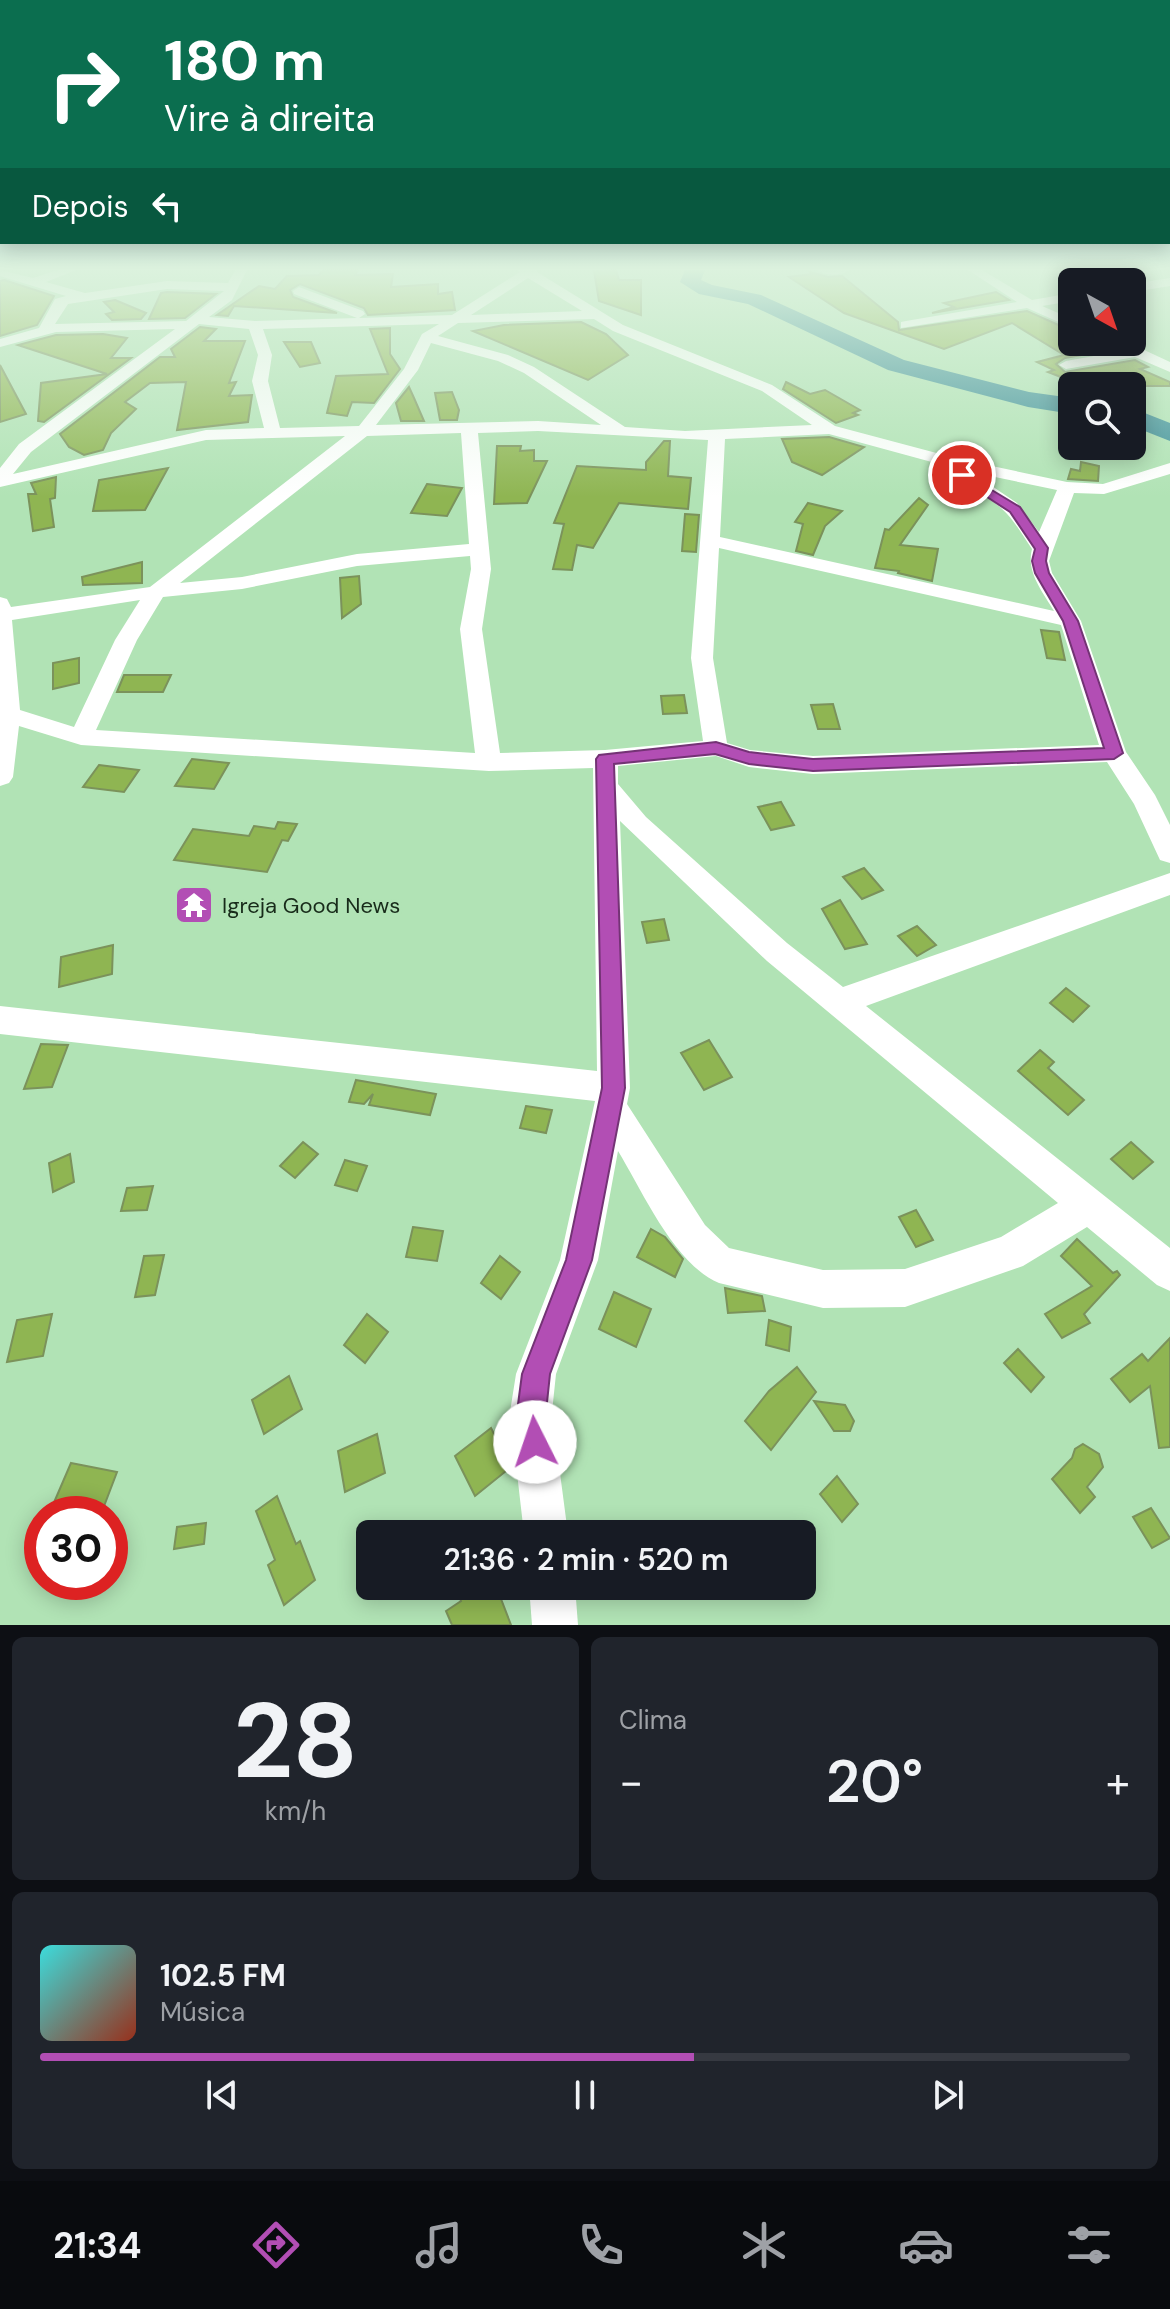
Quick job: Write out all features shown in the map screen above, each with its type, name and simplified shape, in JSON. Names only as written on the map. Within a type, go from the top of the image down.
[{"type":"street","points":[[0,480],[25,448],[161,346]]},
{"type":"street","points":[[262,346],[265,355],[260,381],[273,431]]},
{"type":"street","points":[[81,737],[126,640],[156,592],[365,429],[411,370],[423,346]]},
{"type":"street","points":[[459,346],[503,358],[529,370],[621,432]]},
{"type":"street","points":[[661,346],[767,388],[829,429],[957,464],[1067,487],[1104,489],[1170,468]]},
{"type":"street","points":[[1146,356],[1170,355]]},
{"type":"street","points":[[1066,365],[1144,356],[1170,368]]},
{"type":"street","points":[[0,480],[206,435],[538,426],[717,435],[829,429]]},
{"type":"street","points":[[469,427],[481,569],[471,629],[489,762]]},
{"type":"street","points":[[716,748],[702,658],[717,435]]},
{"type":"street","points":[[957,464],[962,475],[973,485],[1015,510],[1042,548]]},
{"type":"street","points":[[1067,487],[1042,548],[1039,561],[1042,573],[1070,621],[1114,753],[1146,802],[1170,853]]},
{"type":"street","points":[[712,541],[1070,621]]},
{"type":"street","points":[[1,615],[242,583],[357,560],[480,549]]},
{"type":"street","points":[[0,603],[9,715],[0,777]]},
{"type":"street","points":[[9,715],[81,737],[605,772],[716,748],[749,758],[813,765],[1114,753]]},
{"type":"street","points":[[605,772],[637,824],[685,871],[777,952],[1170,1272]]},
{"type":"street","points":[[544,1520],[531,1412],[536,1374],[579,1260],[612,1097],[605,772]]},
{"type":"street","points":[[839,1002],[1170,884]]},
{"type":"street","points":[[0,1020],[612,1097]]},
{"type":"street","points":[[612,1097],[692,1238],[712,1258],[719,1264],[823,1289],[905,1288],[1010,1253],[1088,1206]]},
{"type":"street","points":[[553,1600],[555,1625]]},
{"type":"building","points":[[21,346],[121,346],[111,358],[131,358],[44,422],[38,421],[41,383],[107,374]]},
{"type":"building","points":[[175,346],[243,346],[229,383],[236,382],[229,396],[252,395],[248,422],[177,430],[186,382],[150,383],[125,402],[136,409],[111,433],[103,450],[84,455],[69,447],[60,434],[160,357],[175,357],[171,349]]},
{"type":"building","points":[[286,346],[313,346],[320,363],[300,367]]},
{"type":"building","points":[[377,346],[390,346],[390,354],[400,369],[374,403],[352,402],[347,416],[327,413],[336,376],[388,374]]},
{"type":"building","points":[[508,346],[618,346],[628,355],[588,380]]},
{"type":"building","points":[[1060,356],[1076,356],[1056,364],[1065,372],[1058,372],[1058,376],[1048,372],[1054,370],[1037,362]]},
{"type":"building","points":[[1135,360],[1148,367],[1140,369],[1170,382],[1170,386],[1146,386],[1146,372],[1065,372]]},
{"type":"building","points":[[0,365],[26,414],[0,422]]},
{"type":"building","points":[[786,382],[810,394],[825,390],[860,410],[853,413],[858,415],[836,423],[783,389]]},
{"type":"building","points":[[409,387],[424,421],[401,421],[396,403]]},
{"type":"building","points":[[452,392],[459,410],[457,420],[440,420],[435,393]]},
{"type":"building","points":[[829,437],[864,447],[822,475],[792,462],[782,439]]},
{"type":"building","points":[[664,441],[670,441],[668,476],[691,478],[688,509],[619,503],[593,548],[577,545],[572,570],[553,569],[564,524],[554,523],[577,466],[646,470],[646,462]]},
{"type":"building","points":[[497,446],[521,446],[520,451],[534,450],[534,461],[547,461],[527,503],[494,504]]},
{"type":"building","points":[[1081,462],[1099,466],[1098,481],[1068,479],[1071,469],[1080,471]]},
{"type":"building","points":[[168,468],[145,510],[93,511],[99,480]]},
{"type":"building","points":[[56,477],[55,498],[50,499],[54,527],[33,531],[28,494],[36,494],[31,483]]},
{"type":"building","points":[[427,484],[462,488],[447,516],[411,513]]},
{"type":"building","points":[[919,498],[928,505],[900,545],[938,549],[932,581],[899,571],[875,568],[885,529],[889,530]]},
{"type":"building","points":[[808,503],[842,511],[825,526],[813,555],[796,551],[803,524],[795,522]]},
{"type":"building","points":[[685,514],[699,515],[696,552],[682,551]]},
{"type":"building","points":[[142,562],[142,583],[83,585],[82,577]]},
{"type":"building","points":[[359,576],[361,604],[342,618],[340,578]]},
{"type":"building","points":[[1041,630],[1059,632],[1065,660],[1047,658]]},
{"type":"building","points":[[79,658],[79,683],[53,689],[53,663]]},
{"type":"building","points":[[124,675],[171,675],[163,692],[117,692]]},
{"type":"building","points":[[684,695],[687,713],[663,714],[661,696]]},
{"type":"building","points":[[833,704],[840,729],[818,729],[811,705]]},
{"type":"building","points":[[192,759],[229,763],[214,789],[175,786]]},
{"type":"building","points":[[99,765],[139,770],[124,792],[83,787]]},
{"type":"building","points":[[781,802],[794,825],[771,830],[758,807]]},
{"type":"building","points":[[278,822],[297,824],[288,841],[282,840],[267,872],[174,860],[193,829],[249,836],[254,826],[275,829]]},
{"type":"building","points":[[864,868],[883,890],[862,899],[843,877]]},
{"type":"building","points":[[840,900],[867,944],[845,949],[822,909]]},
{"type":"building","points":[[664,919],[669,940],[647,943],[642,922]]},
{"type":"building","points":[[917,926],[936,945],[917,956],[898,936]]},
{"type":"building","points":[[113,945],[112,974],[59,987],[61,957]]},
{"type":"building","points":[[1066,988],[1089,1006],[1073,1022],[1050,1003]]},
{"type":"building","points":[[709,1040],[732,1077],[704,1090],[681,1053]]},
{"type":"building","points":[[41,1044],[68,1045],[52,1087],[24,1089]]},
{"type":"building","points":[[1040,1050],[1054,1062],[1048,1068],[1084,1100],[1068,1115],[1018,1071]]},
{"type":"building","points":[[356,1080],[436,1094],[430,1115],[369,1105],[373,1094],[364,1104],[349,1102]]},
{"type":"building","points":[[526,1106],[552,1110],[546,1133],[520,1128]]},
{"type":"building","points":[[303,1142],[318,1154],[295,1178],[280,1166]]},
{"type":"building","points":[[1131,1142],[1153,1162],[1133,1179],[1111,1159]]},
{"type":"building","points":[[70,1154],[74,1182],[53,1192],[49,1163]]},
{"type":"building","points":[[345,1160],[367,1166],[357,1191],[335,1185]]},
{"type":"building","points":[[153,1186],[147,1210],[121,1211],[127,1188]]},
{"type":"building","points":[[916,1210],[933,1240],[916,1247],[899,1217]]},
{"type":"building","points":[[413,1227],[443,1231],[437,1261],[406,1257]]},
{"type":"building","points":[[651,1229],[665,1237],[683,1259],[675,1277],[637,1257]]},
{"type":"building","points":[[1077,1239],[1113,1273],[1117,1271],[1120,1275],[1084,1314],[1090,1323],[1062,1338],[1045,1314],[1092,1286],[1061,1256]]},
{"type":"building","points":[[164,1255],[155,1295],[135,1297],[144,1256]]},
{"type":"building","points":[[500,1256],[520,1272],[501,1299],[481,1283]]},
{"type":"building","points":[[725,1288],[762,1296],[765,1311],[728,1313]]},
{"type":"building","points":[[614,1292],[651,1309],[636,1347],[599,1329]]},
{"type":"building","points":[[52,1314],[43,1356],[7,1362],[17,1320]]},
{"type":"building","points":[[367,1314],[388,1332],[365,1363],[344,1345]]},
{"type":"building","points":[[769,1320],[791,1327],[789,1351],[766,1345]]},
{"type":"building","points":[[1170,1338],[1170,1447],[1159,1448],[1150,1386],[1130,1402],[1111,1379],[1142,1354],[1148,1361]]},
{"type":"building","points":[[1018,1349],[1044,1377],[1031,1392],[1004,1363]]},
{"type":"building","points":[[797,1367],[816,1392],[771,1450],[745,1421],[769,1391]]},
{"type":"building","points":[[289,1376],[302,1409],[264,1434],[252,1400]]},
{"type":"building","points":[[814,1401],[845,1405],[854,1421],[850,1431],[834,1431]]},
{"type":"building","points":[[491,1428],[511,1467],[475,1496],[455,1456]]},
{"type":"building","points":[[377,1434],[385,1473],[345,1492],[338,1451]]},
{"type":"building","points":[[1083,1444],[1099,1454],[1103,1467],[1087,1487],[1095,1497],[1080,1513],[1052,1479],[1072,1458],[1075,1449]]},
{"type":"building","points":[[71,1463],[117,1472],[108,1496],[57,1496]]},
{"type":"building","points":[[837,1476],[858,1504],[842,1522],[820,1494]]},
{"type":"building","points":[[277,1496],[296,1544],[300,1541],[315,1580],[284,1605],[268,1565],[275,1560],[256,1511]]},
{"type":"building","points":[[1151,1508],[1170,1538],[1152,1548],[1133,1517]]},
{"type":"building","points":[[206,1523],[204,1544],[174,1549],[177,1527]]},
{"type":"building","points":[[501,1600],[511,1625],[452,1625],[446,1611],[461,1601]]},
{"type":"waterway","points":[[855,346],[896,365],[1058,404]]},
{"type":"waterway","points":[[1146,422],[1170,433]]},
{"type":"place","name":"Igreja Good News","points":[[194,905]]},
{"type":"route","points":[[535,1442],[531,1412],[536,1374],[579,1260],[614,1088],[605,759],[716,748],[749,758],[813,765],[1114,753],[1070,621],[1042,573],[1039,561],[1042,548],[1015,510],[962,475]]}]
